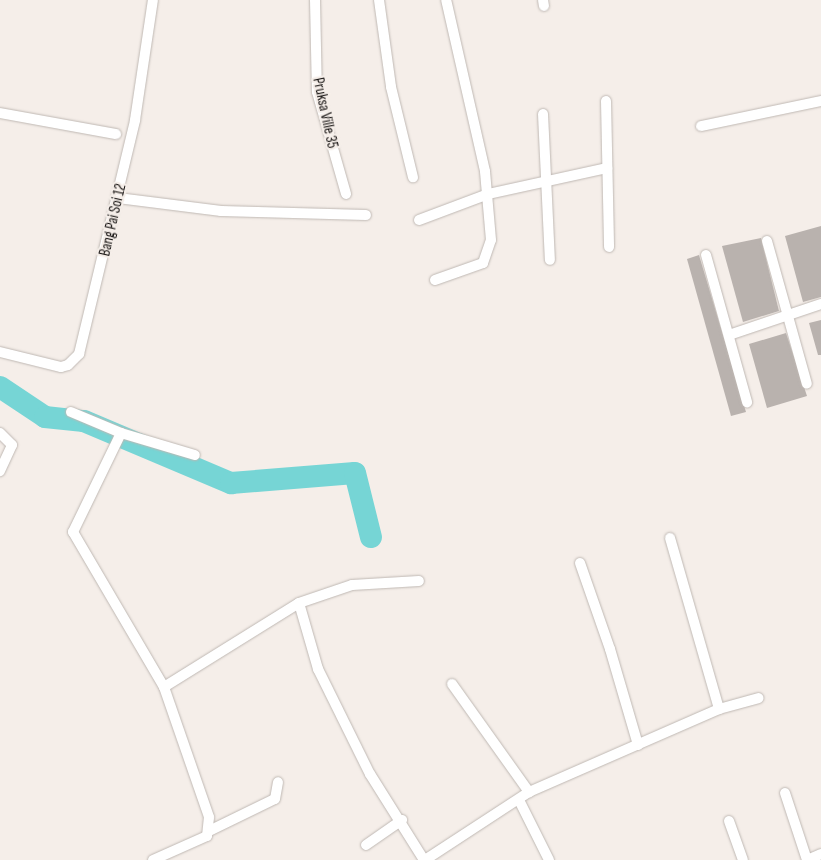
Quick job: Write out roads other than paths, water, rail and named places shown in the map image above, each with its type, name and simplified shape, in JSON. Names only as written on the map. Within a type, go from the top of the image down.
[{"type":"street","name":"Bang Pai Soi 12","points":[[0,352],[61,367],[75,360],[87,332],[135,120],[153,0]]},
{"type":"street","name":"Pruksa Ville 35","points":[[315,0],[317,92],[346,194]]},
{"type":"street","points":[[379,0],[391,87],[413,178]]},
{"type":"street","points":[[435,280],[487,259],[491,240],[488,194],[475,118],[446,0]]},
{"type":"street","points":[[606,101],[608,247]]},
{"type":"street","points":[[701,126],[821,101]]},
{"type":"street","points":[[0,113],[116,134]]},
{"type":"street","points":[[543,114],[550,260]]},
{"type":"street","points":[[419,220],[488,194],[607,168]]},
{"type":"street","points":[[118,198],[221,211],[366,215]]},
{"type":"street","points":[[768,241],[807,384]]},
{"type":"street","points":[[706,255],[747,402]]},
{"type":"street","points":[[729,335],[788,317],[821,304]]},
{"type":"street","points":[[71,412],[120,435],[195,454]]},
{"type":"street","points":[[0,433],[12,445],[0,471]]},
{"type":"street","points":[[120,435],[76,522],[73,538],[164,687],[209,817],[209,831]]},
{"type":"street","points":[[670,538],[720,709]]},
{"type":"street","points":[[580,563],[610,649],[638,745]]},
{"type":"street","points":[[164,687],[298,602],[352,585],[419,581]]},
{"type":"street","points":[[298,602],[318,668],[370,774],[402,820],[424,860],[529,792],[720,709],[759,698]]},
{"type":"street","points":[[452,684],[529,792]]},
{"type":"street","points":[[153,860],[202,840],[209,831],[275,799],[278,782]]},
{"type":"street","points":[[784,794],[807,860],[821,854]]},
{"type":"street","points":[[519,800],[548,860]]},
{"type":"street","points":[[366,845],[402,820]]},
{"type":"street","points":[[729,821],[742,860]]},
{"type":"waterway","points":[[0,387],[45,417],[84,421],[231,483],[355,473],[371,537]]}]
